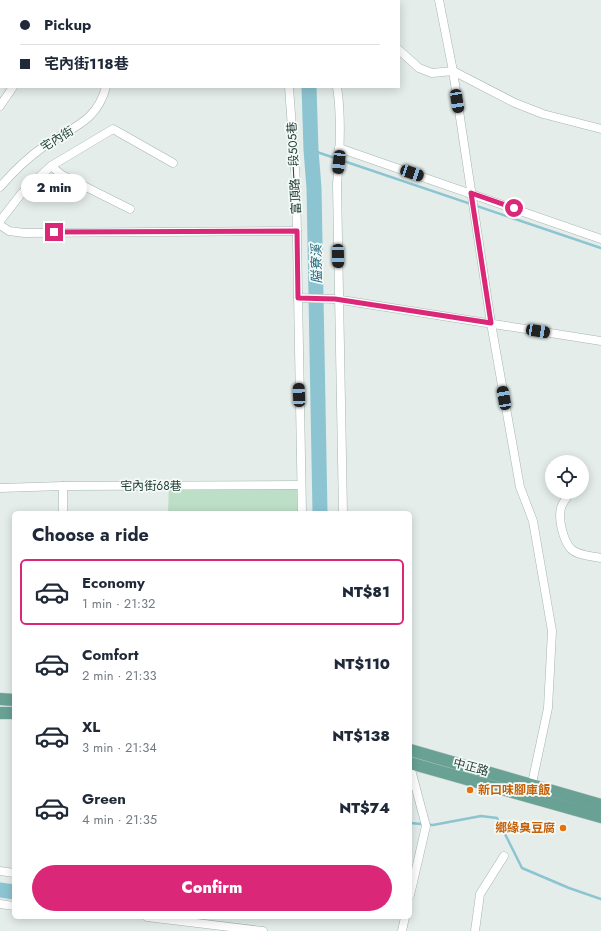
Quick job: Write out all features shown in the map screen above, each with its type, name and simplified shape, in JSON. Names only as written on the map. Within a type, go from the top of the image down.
[{"type":"main road","points":[[0,699],[12,700]]},
{"type":"main road","points":[[0,713],[12,713]]},
{"type":"main road","name":"中正路","points":[[412,756],[531,790],[601,805]]},
{"type":"main road","name":"中正路","points":[[531,790],[601,817]]},
{"type":"street","points":[[439,0],[453,71],[491,323],[520,487],[533,521],[552,631],[548,708],[531,790]]},
{"type":"street","points":[[400,51],[419,68],[432,73],[453,71],[515,103],[543,114],[601,129]]},
{"type":"street","points":[[0,106],[12,88]]},
{"type":"street","name":"宅內街","points":[[0,187],[21,164],[44,145],[78,126],[93,114],[106,88]]},
{"type":"street","name":"富頂路一段505巷","points":[[289,88],[296,183],[301,298],[302,511]]},
{"type":"street","points":[[337,88],[339,101],[340,154],[337,184],[337,299],[343,511]]},
{"type":"street","points":[[0,221],[21,194],[51,166],[113,129],[173,163]]},
{"type":"street","points":[[340,154],[601,239]]},
{"type":"street","points":[[51,166],[62,175],[130,209]]},
{"type":"street","points":[[0,224],[9,231],[24,233],[297,231]]},
{"type":"street","points":[[301,298],[337,299],[601,341]]},
{"type":"street","name":"宅內街68巷","points":[[0,488],[63,486],[301,485]]},
{"type":"street","points":[[63,486],[63,511]]},
{"type":"street","points":[[566,499],[561,508],[560,520],[564,537],[571,549],[580,554],[601,558]]},
{"type":"street","points":[[412,774],[426,826],[412,886]]},
{"type":"street","points":[[475,931],[480,894],[504,856]]},
{"type":"street","points":[[0,871],[12,873]]},
{"type":"street","points":[[0,904],[12,906]]},
{"type":"street","points":[[163,919],[262,931]]},
{"type":"street","points":[[402,931],[405,919]]},
{"type":"green space","points":[[299,485],[300,511],[168,511],[169,486]]},
{"type":"waterway","name":"隘寮溪","points":[[309,88],[314,188],[320,511]]},
{"type":"waterway","points":[[311,150],[601,248]]},
{"type":"waterway","points":[[412,823],[433,825],[481,816],[497,818],[522,868],[569,888],[601,899]]},
{"type":"waterway","name":"隘寮溪","points":[[0,890],[12,892]]},
{"type":"place","name":"新口味腳庫飯","points":[[470,790]]},
{"type":"place","name":"鄉緣臭豆腐","points":[[563,828]]},
{"type":"route","points":[[54,232],[297,231],[298,298],[335,299],[491,323],[471,193],[514,208]]}]
